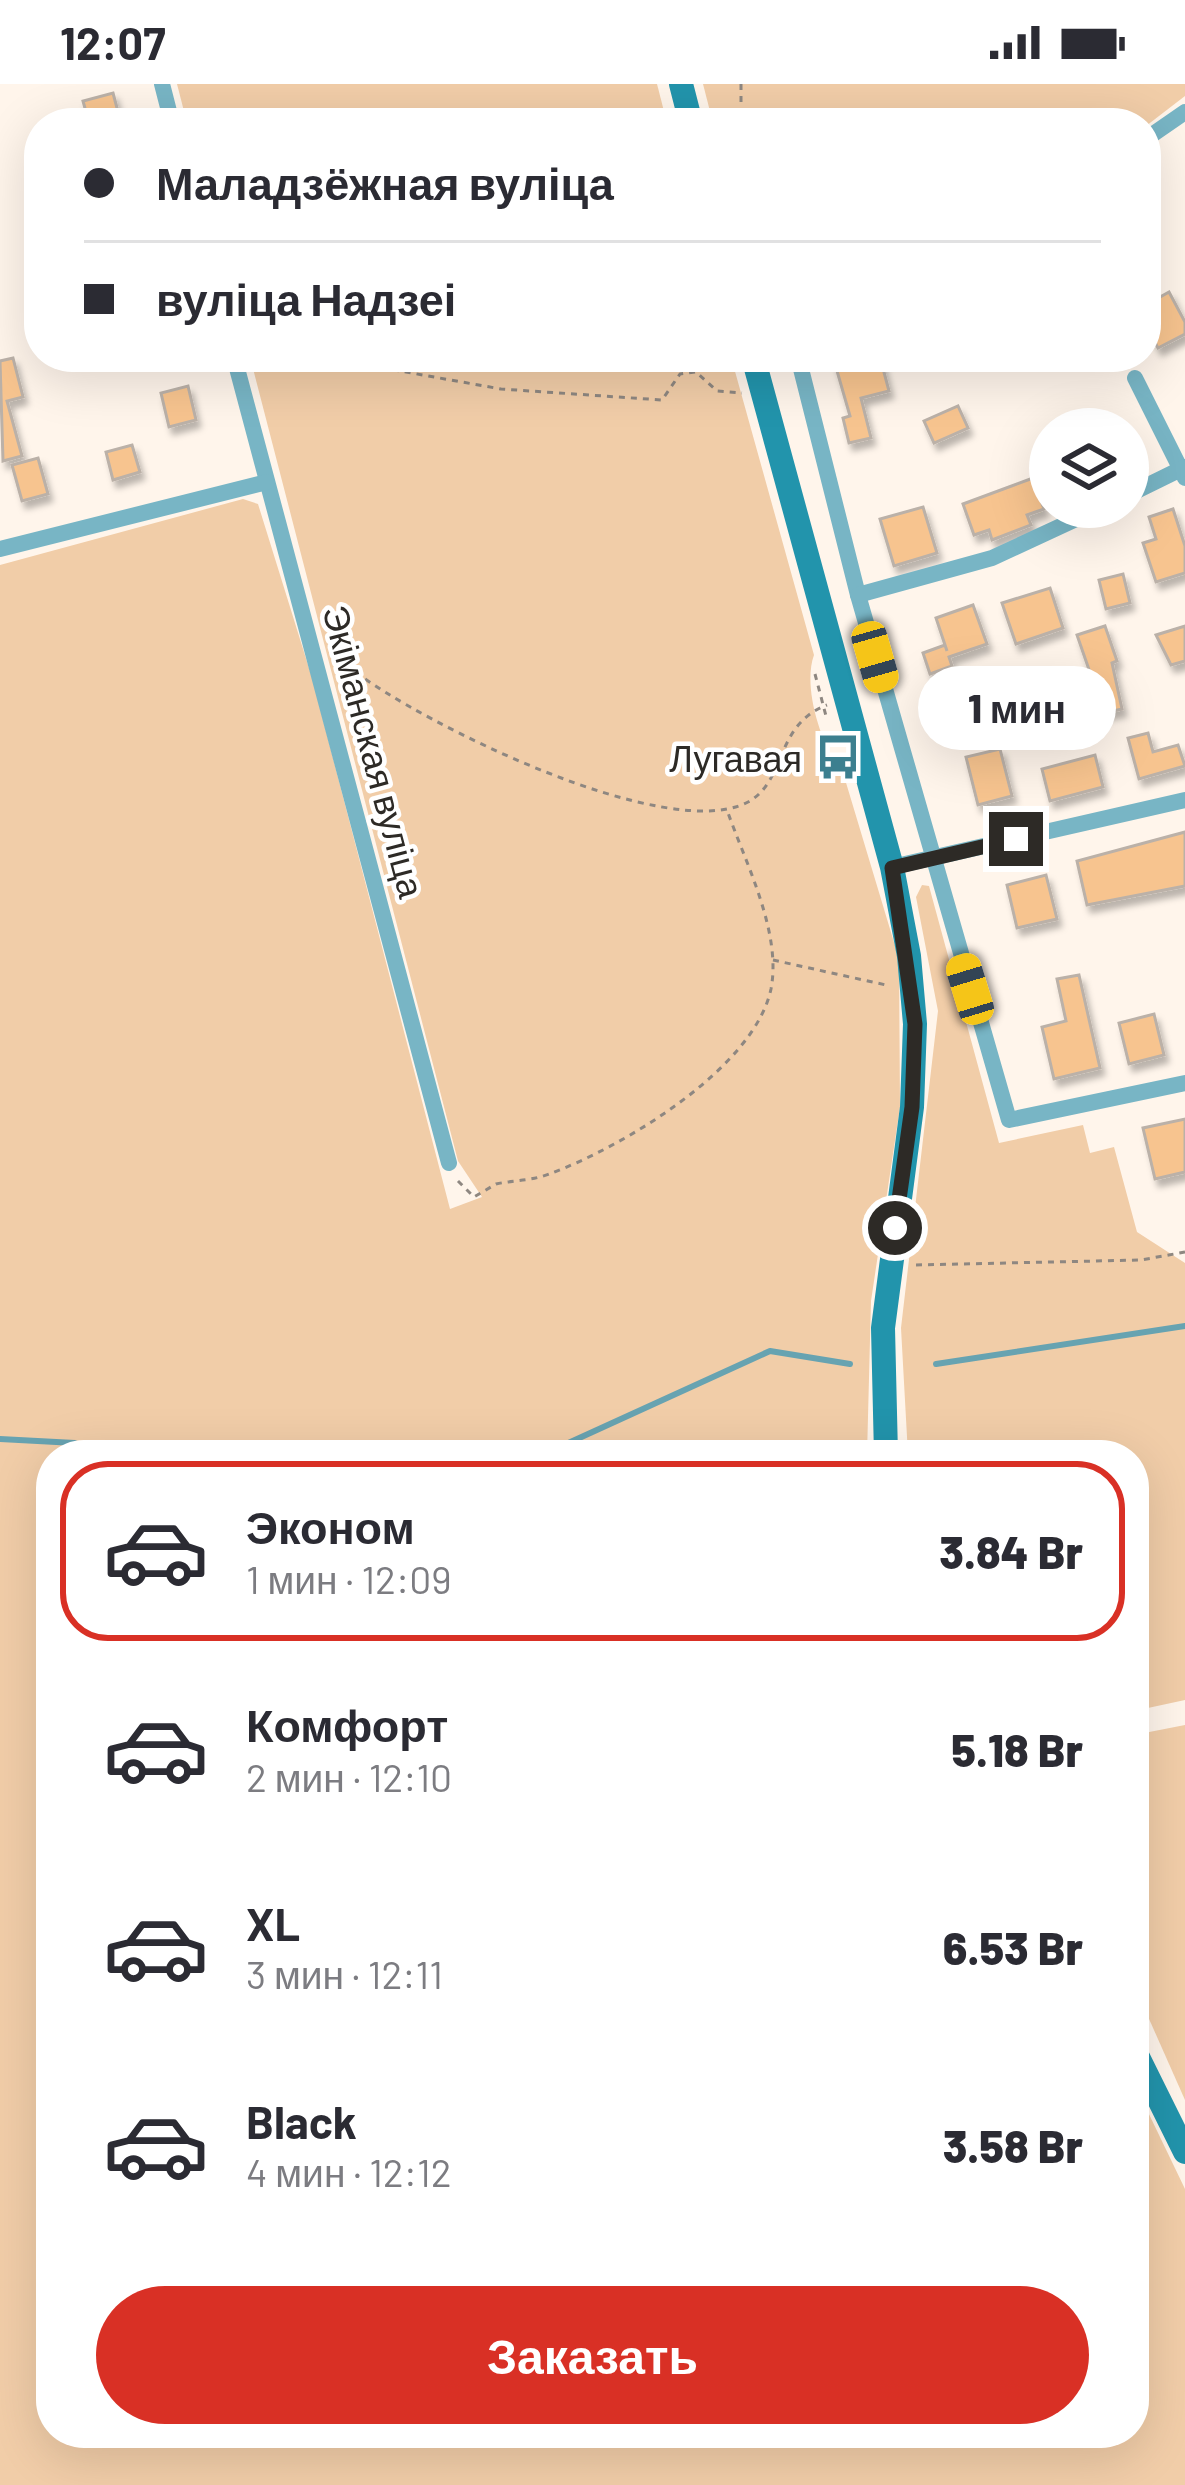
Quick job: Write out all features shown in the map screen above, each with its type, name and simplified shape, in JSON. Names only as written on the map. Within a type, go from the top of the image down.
[{"type":"main road","points":[[757,372],[892,868],[912,988],[912,1107],[883,1328],[886,1440]]},
{"type":"main road","points":[[1149,2079],[1185,2152]]},
{"type":"street","name":"Экіманская вуліца","points":[[238,372],[449,1163]]},
{"type":"street","points":[[802,372],[857,595],[1010,1120],[1185,1083]]},
{"type":"street","points":[[1135,378],[1184,472],[1149,486]]},
{"type":"street","points":[[0,549],[266,482]]},
{"type":"street","points":[[857,595],[992,558],[1057,528]]},
{"type":"street","points":[[892,868],[1185,800]]},
{"type":"path","points":[[406,372],[501,389],[662,400],[680,374],[696,372],[717,391],[763,394]]},
{"type":"path","points":[[302,605],[346,632],[354,671],[381,692],[469,738],[609,796],[646,805],[727,810],[757,796],[787,736],[808,712],[846,700]]},
{"type":"path","points":[[449,1163],[461,1189],[483,1196],[496,1184],[518,1184],[586,1159],[708,1081],[742,1044],[771,988],[771,960],[768,932],[727,810]]},
{"type":"path","points":[[771,960],[845,980],[912,988]]},
{"type":"path","points":[[891,1265],[1141,1260],[1185,1252]]},
{"type":"shaded area","points":[[177,84],[657,84],[663,108],[183,108]]},
{"type":"shaded area","points":[[703,84],[1185,84],[1185,96],[1161,114],[1161,108],[709,108]]},
{"type":"shaded area","points":[[254,372],[735,372],[814,655],[811,684],[816,717],[844,776],[899,959],[900,1107],[871,1301],[867,1440],[36,1440],[36,2448],[1149,2448],[1149,2114],[1185,2189],[1185,2485],[0,2485],[0,565],[243,499],[258,504],[313,681],[450,1209],[482,1197],[458,1161]]},
{"type":"shaded area","points":[[922,885],[929,886],[999,1143],[1083,1125],[1090,1153],[1114,1147],[1137,1232],[1185,1263],[1185,1700],[1149,1708],[1149,1440],[907,1440],[901,1328],[938,1011],[916,897]]},
{"type":"shaded area","points":[[1185,1725],[1185,2100],[1149,2019],[1149,1732]]},
{"type":"building","points":[[113,93],[117,108],[85,108],[83,101]]},
{"type":"building","points":[[1169,292],[1185,322],[1185,334],[1161,346],[1161,297]]},
{"type":"building","points":[[13,358],[23,397],[7,401],[22,456],[3,461],[0,361]]},
{"type":"building","points":[[837,372],[884,372],[889,391],[861,398],[871,438],[849,443],[843,418],[850,416]]},
{"type":"building","points":[[188,386],[196,420],[169,427],[161,393]]},
{"type":"building","points":[[958,406],[968,428],[934,443],[924,421]]},
{"type":"building","points":[[132,445],[140,472],[113,480],[106,452]]},
{"type":"building","points":[[38,458],[48,494],[22,501],[12,465]]},
{"type":"building","points":[[1029,479],[1029,526],[992,540],[989,530],[974,535],[963,504]]},
{"type":"building","points":[[923,507],[937,553],[894,566],[880,519]]},
{"type":"building","points":[[1173,509],[1185,546],[1185,573],[1156,582],[1143,543],[1156,539],[1149,517]]},
{"type":"building","points":[[1123,574],[1130,603],[1106,609],[1099,580]]},
{"type":"building","points":[[1050,588],[1063,628],[1016,644],[1002,603]]},
{"type":"building","points":[[973,605],[987,644],[949,657],[952,666],[930,674],[923,653],[945,645],[936,618]]},
{"type":"building","points":[[1105,626],[1117,661],[1112,663],[1122,709],[1094,715],[1088,689],[1095,687],[1077,635]]},
{"type":"building","points":[[1185,626],[1185,661],[1171,665],[1156,635]]},
{"type":"building","points":[[1148,733],[1153,752],[1178,745],[1185,766],[1139,779],[1128,738]]},
{"type":"building","points":[[1000,749],[1012,796],[978,805],[966,757]]},
{"type":"building","points":[[1095,755],[1103,787],[1050,801],[1042,769]]},
{"type":"building","points":[[1185,832],[1185,886],[1087,905],[1077,861]]},
{"type":"building","points":[[1046,875],[1057,919],[1017,928],[1007,885]]},
{"type":"building","points":[[1079,975],[1100,1068],[1054,1079],[1042,1027],[1066,1021],[1057,979]]},
{"type":"building","points":[[1154,1014],[1164,1055],[1129,1064],[1119,1023]]},
{"type":"building","points":[[1185,1119],[1185,1172],[1155,1179],[1143,1128]]},
{"type":"waterway","points":[[936,1364],[1185,1326]]},
{"type":"waterway","points":[[575,1440],[770,1351],[850,1364]]},
{"type":"waterway","points":[[0,1439],[36,1441]]},
{"type":"place","name":"Лугавая","points":[[838,757]]},
{"type":"route","points":[[895,1228],[912,1107],[915,1024],[909,956],[892,868],[1016,839]]}]
